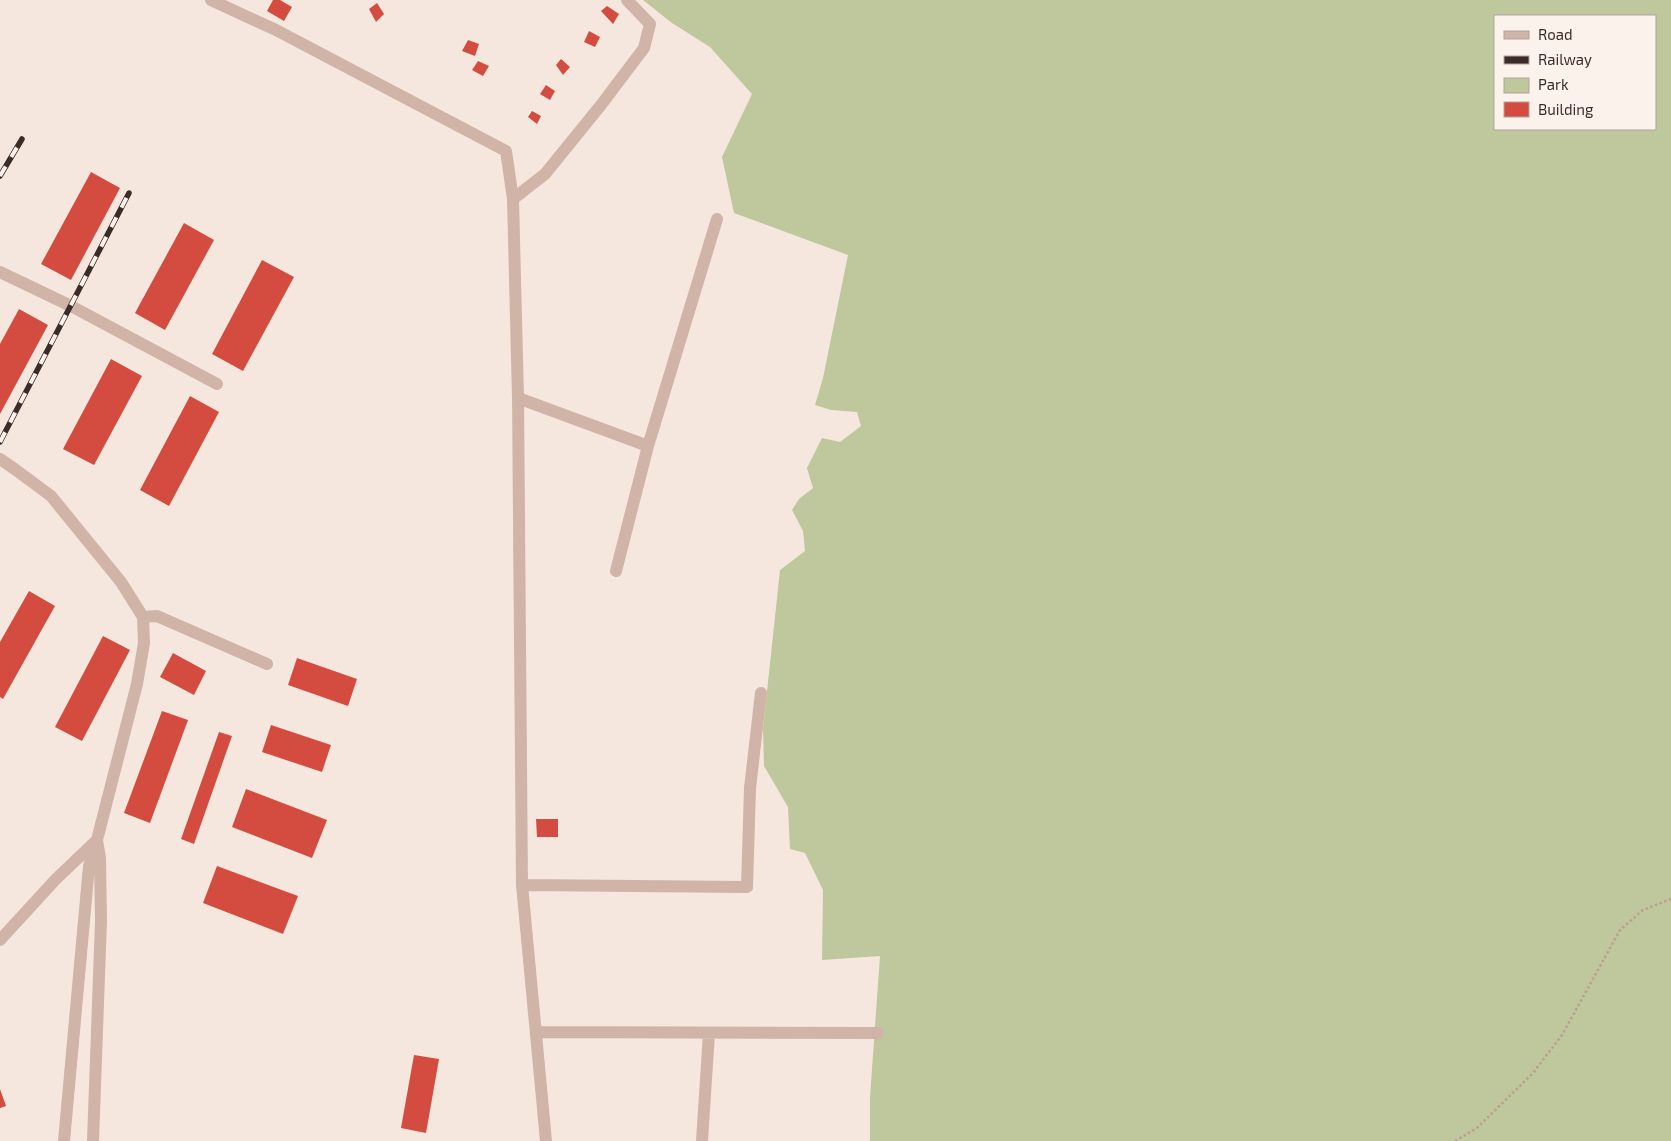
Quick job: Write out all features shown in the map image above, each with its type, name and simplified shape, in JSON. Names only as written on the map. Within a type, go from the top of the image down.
[{"type":"street","points":[[211,0],[276,30],[506,151],[513,200],[518,398],[522,885],[546,1141]]},
{"type":"street","points":[[513,200],[545,174],[644,48],[650,24],[628,0]]},
{"type":"street","points":[[616,570],[648,446],[717,219]]},
{"type":"street","points":[[0,272],[70,306],[217,384]]},
{"type":"street","points":[[518,398],[648,446]]},
{"type":"street","points":[[0,459],[51,496],[121,582],[143,617],[144,642],[136,684],[89,866],[64,1141]]},
{"type":"street","points":[[143,617],[158,616],[267,664]]},
{"type":"street","points":[[522,885],[747,887],[750,788],[761,693]]},
{"type":"street","points":[[0,940],[56,879],[97,840]]},
{"type":"street","points":[[93,1141],[101,922],[100,858],[97,840]]},
{"type":"street","points":[[536,1032],[878,1033]]},
{"type":"street","points":[[702,1141],[709,1033]]},
{"type":"path","points":[[1455,1141],[1477,1128],[1533,1073],[1562,1035],[1620,930],[1643,910],[1671,899]]},
{"type":"green space","points":[[643,0],[1671,0],[1671,1141],[870,1141],[870,1097],[880,956],[822,960],[823,890],[805,853],[790,849],[788,807],[764,766],[763,729],[780,570],[805,551],[803,531],[792,510],[799,499],[813,488],[807,468],[822,438],[840,442],[861,426],[857,412],[831,410],[815,405],[823,378],[848,255],[734,213],[722,157],[752,94],[710,47],[672,23]]},
{"type":"building","points":[[273,0],[280,0],[292,7],[284,21],[267,11]]},
{"type":"building","points":[[377,3],[384,14],[376,22],[369,9]]},
{"type":"building","points":[[607,6],[619,14],[613,24],[601,11]]},
{"type":"building","points":[[589,31],[600,37],[595,47],[584,42]]},
{"type":"building","points":[[468,40],[479,44],[475,56],[462,51]]},
{"type":"building","points":[[561,59],[570,67],[563,75],[556,65]]},
{"type":"building","points":[[478,61],[489,66],[483,76],[472,70]]},
{"type":"building","points":[[546,85],[555,91],[550,100],[540,94]]},
{"type":"building","points":[[532,111],[541,116],[537,124],[528,117]]},
{"type":"building","points":[[91,172],[120,188],[71,280],[41,264]]},
{"type":"building","points":[[184,223],[214,240],[165,330],[135,313]]},
{"type":"building","points":[[262,260],[294,277],[243,371],[212,354]]},
{"type":"building","points":[[19,309],[48,325],[0,414],[0,344]]},
{"type":"building","points":[[111,359],[142,376],[94,465],[63,449]]},
{"type":"building","points":[[190,396],[219,412],[169,506],[140,490]]},
{"type":"building","points":[[29,591],[55,606],[3,699],[0,697],[0,642]]},
{"type":"building","points":[[103,636],[130,650],[82,741],[55,727]]},
{"type":"building","points":[[173,653],[206,671],[194,695],[160,677]]},
{"type":"building","points":[[297,658],[357,679],[348,706],[288,685]]},
{"type":"building","points":[[162,711],[188,720],[150,823],[124,813]]},
{"type":"building","points":[[271,725],[331,745],[322,772],[262,752]]},
{"type":"building","points":[[219,732],[232,736],[194,844],[181,839]]},
{"type":"building","points":[[246,789],[327,820],[312,858],[232,827]]},
{"type":"building","points":[[536,819],[558,819],[558,837],[537,837]]},
{"type":"building","points":[[217,866],[298,896],[283,934],[203,903]]},
{"type":"building","points":[[414,1055],[439,1059],[426,1133],[401,1128]]},
{"type":"building","points":[[0,1089],[6,1106],[0,1108]]},
{"type":"railway","points":[[0,176],[22,139]]},
{"type":"railway","points":[[0,442],[129,193]]}]
